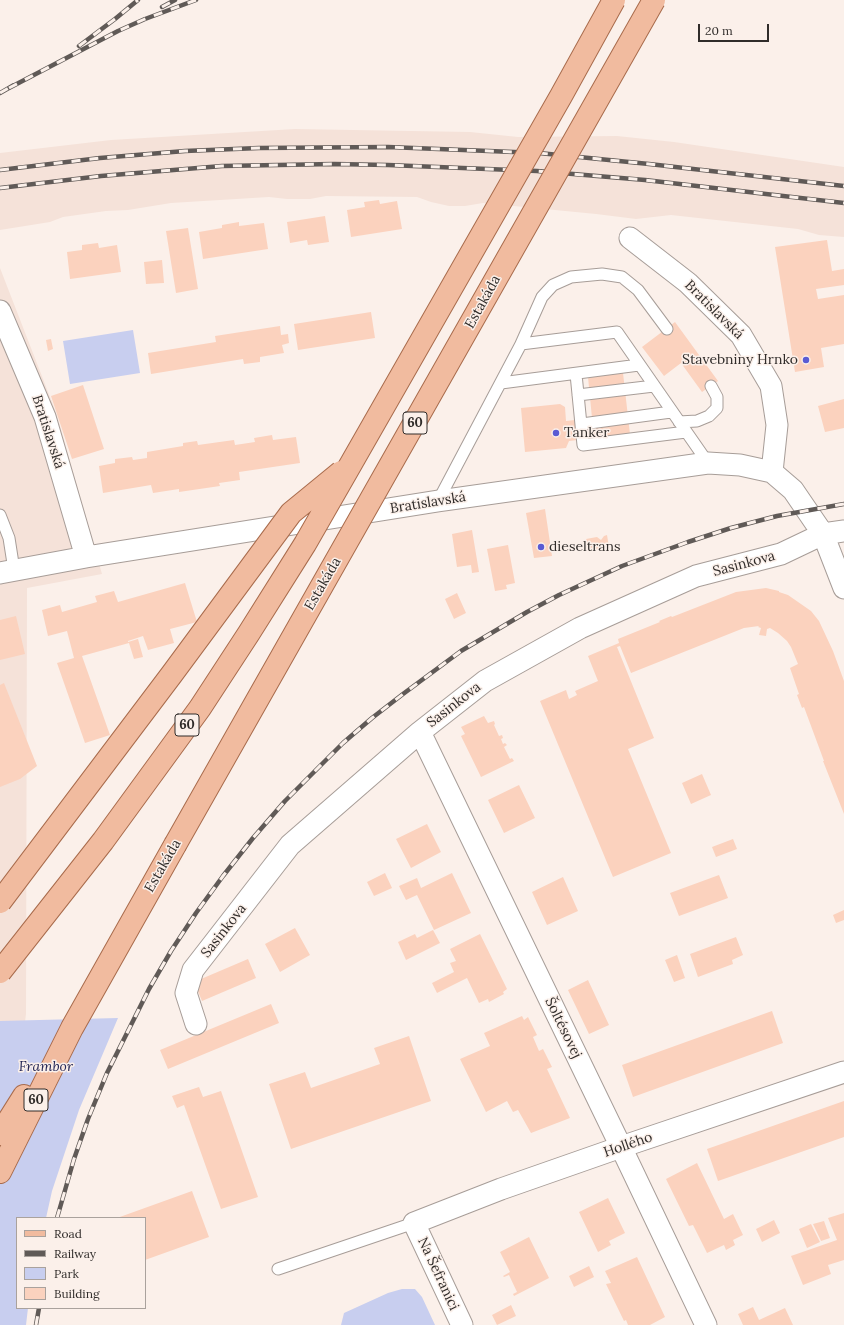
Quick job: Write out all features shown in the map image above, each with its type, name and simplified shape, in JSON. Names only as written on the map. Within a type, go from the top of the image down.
[{"type":"main road","name":"60","points":[[0,972],[103,842],[200,708],[249,633],[301,550],[352,462],[561,96],[614,0]]},
{"type":"main road","name":"Estakáda","points":[[0,1172],[72,1028],[654,0]]},
{"type":"main road","points":[[0,902],[291,513],[352,462]]},
{"type":"main road","points":[[0,1134],[30,1087],[72,1028]]},
{"type":"street","name":"Bratislavská","points":[[630,238],[688,283],[741,335],[771,386],[777,425],[772,472]]},
{"type":"street","name":"Bratislavská","points":[[0,311],[45,417],[86,557]]},
{"type":"street","name":"Bratislavská","points":[[7,572],[86,557],[438,501],[708,463],[740,465],[772,472],[793,490],[823,534],[844,588]]},
{"type":"street","name":"Sasinkova","points":[[196,1024],[186,993],[193,970],[290,845],[420,732],[485,681],[580,628],[696,576],[781,554],[823,534],[844,531]]},
{"type":"street","name":"Šoltésovej","points":[[420,732],[706,1325]]},
{"type":"street","name":"Hollého","points":[[414,1223],[501,1189],[844,1072]]},
{"type":"street","name":"Na Šefranici","points":[[414,1223],[462,1325]]},
{"type":"lane","points":[[438,501],[502,382],[542,297],[553,285],[571,277],[602,274],[622,277],[638,290],[667,329]]},
{"type":"lane","points":[[521,344],[617,332],[671,412],[708,463]]},
{"type":"lane","points":[[502,382],[639,365]]},
{"type":"lane","points":[[576,374],[583,445],[686,432]]},
{"type":"lane","points":[[578,395],[654,386]]},
{"type":"lane","points":[[679,422],[697,421],[709,416],[717,408],[717,397],[711,386]]},
{"type":"lane","points":[[582,424],[671,412]]},
{"type":"lane","points":[[0,515],[9,538],[7,572]]},
{"type":"lane","points":[[278,1269],[414,1223]]},
{"type":"shaded area","points":[[295,129],[470,132],[518,137],[617,136],[674,142],[844,167],[844,237],[819,235],[798,229],[671,215],[636,219],[483,203],[465,206],[449,206],[417,197],[326,196],[310,199],[269,197],[171,203],[128,210],[106,211],[63,217],[50,222],[0,230],[0,153],[111,140]]},
{"type":"shaded area","points":[[0,268],[57,415],[102,574],[27,588],[26,1014],[0,1222]]},
{"type":"green space","points":[[133,330],[140,373],[70,384],[63,341]]},
{"type":"green space","name":"Frambor","points":[[118,1018],[79,1110],[52,1191],[46,1217],[16,1217],[16,1309],[28,1309],[26,1325],[0,1325],[0,1021]]},
{"type":"green space","points":[[402,1289],[415,1289],[422,1297],[435,1325],[341,1325],[344,1313],[388,1293]]},
{"type":"building","points":[[379,200],[380,204],[397,201],[402,229],[351,237],[347,210],[365,207],[364,202]]},
{"type":"building","points":[[325,216],[329,242],[308,245],[307,240],[290,243],[287,222]]},
{"type":"building","points":[[239,222],[239,226],[264,223],[268,249],[203,259],[199,232],[222,228],[222,225]]},
{"type":"building","points":[[188,228],[198,289],[176,293],[166,231]]},
{"type":"building","points":[[827,240],[832,271],[844,269],[844,285],[816,289],[818,299],[844,295],[844,344],[821,348],[824,367],[795,372],[775,247]]},
{"type":"building","points":[[98,243],[99,248],[117,245],[121,272],[70,279],[67,252],[82,250],[82,245]]},
{"type":"building","points":[[162,260],[164,283],[146,284],[144,262]]},
{"type":"building","points":[[371,312],[375,338],[298,350],[294,324]]},
{"type":"building","points":[[675,322],[718,381],[702,392],[681,363],[664,376],[642,347]]},
{"type":"building","points":[[280,326],[281,335],[288,334],[289,343],[282,345],[284,353],[260,357],[260,362],[244,364],[243,359],[151,374],[148,353],[216,342],[215,336]]},
{"type":"building","points":[[51,339],[53,349],[48,351],[46,340]]},
{"type":"building","points":[[623,373],[631,443],[595,438],[569,441],[566,448],[525,452],[521,408],[560,404],[565,407],[566,421],[592,418],[588,377]]},
{"type":"building","points":[[83,385],[104,449],[72,459],[51,396]]},
{"type":"building","points":[[844,399],[844,428],[825,432],[818,406]]},
{"type":"building","points":[[272,435],[273,440],[296,437],[300,463],[239,472],[240,480],[219,483],[220,486],[179,492],[179,489],[153,493],[151,485],[103,493],[99,466],[115,463],[115,459],[132,457],[133,460],[147,458],[147,452],[183,446],[183,443],[197,441],[198,445],[234,440],[235,445],[255,442],[254,438]]},
{"type":"building","points":[[545,509],[552,556],[534,558],[526,513]]},
{"type":"building","points":[[472,530],[479,572],[472,573],[471,565],[457,567],[452,534]]},
{"type":"building","points":[[607,535],[609,547],[588,551],[586,539],[597,537],[601,540]]},
{"type":"building","points":[[508,545],[515,583],[506,585],[507,589],[495,591],[487,549]]},
{"type":"building","points":[[185,583],[197,622],[170,629],[174,643],[148,650],[143,636],[128,642],[138,639],[143,657],[134,659],[129,643],[82,656],[110,735],[85,743],[57,663],[74,658],[67,631],[48,636],[42,610],[60,605],[62,612],[97,602],[95,596],[114,591],[118,602]]},
{"type":"building","points":[[766,588],[788,595],[811,611],[819,621],[833,651],[844,681],[844,814],[804,707],[802,708],[797,695],[799,694],[790,668],[798,664],[791,647],[778,633],[770,628],[767,629],[766,636],[759,635],[761,628],[758,627],[759,626],[744,628],[631,673],[620,646],[617,647],[654,738],[628,749],[671,853],[613,877],[540,701],[566,690],[569,699],[577,695],[575,691],[598,681],[588,656],[619,643],[618,639],[671,616],[672,617],[736,592]]},
{"type":"building","points":[[457,593],[466,613],[454,619],[445,599]]},
{"type":"building","points":[[16,616],[25,654],[0,660],[0,620]]},
{"type":"building","points":[[4,683],[37,766],[20,779],[0,787],[0,685]]},
{"type":"building","points":[[484,716],[488,723],[494,721],[494,725],[499,736],[502,735],[503,738],[501,739],[503,744],[505,743],[507,745],[504,747],[510,759],[512,758],[514,761],[481,777],[461,736],[465,734],[461,727]]},
{"type":"building","points":[[702,774],[711,795],[691,804],[682,783]]},
{"type":"building","points":[[519,785],[535,818],[504,833],[488,800]]},
{"type":"building","points":[[427,824],[441,852],[411,868],[396,839]]},
{"type":"building","points":[[733,839],[737,849],[716,857],[712,847]]},
{"type":"building","points":[[385,873],[392,888],[374,896],[367,882]]},
{"type":"building","points":[[452,873],[471,913],[434,930],[417,895],[406,900],[399,886],[417,878],[421,888]]},
{"type":"building","points":[[719,875],[728,898],[679,916],[670,893]]},
{"type":"building","points":[[563,877],[578,911],[547,925],[532,892]]},
{"type":"building","points":[[844,910],[844,920],[836,923],[833,915]]},
{"type":"building","points":[[295,928],[310,955],[280,972],[265,944]]},
{"type":"building","points":[[433,930],[440,943],[406,960],[398,942],[415,934],[417,938]]},
{"type":"building","points":[[480,934],[507,989],[503,992],[504,994],[489,1002],[488,999],[479,1003],[467,978],[437,993],[432,983],[454,972],[450,963],[456,961],[450,949]]},
{"type":"building","points":[[736,937],[743,955],[732,960],[733,964],[698,977],[690,954]]},
{"type":"building","points":[[677,955],[685,978],[674,982],[665,960]]},
{"type":"building","points":[[248,959],[256,978],[202,1001],[194,982]]},
{"type":"building","points":[[588,980],[609,1025],[589,1034],[568,990]]},
{"type":"building","points":[[271,1004],[279,1023],[168,1069],[160,1050]]},
{"type":"building","points":[[772,1011],[783,1043],[633,1097],[622,1065]]},
{"type":"building","points":[[522,1016],[524,1020],[528,1017],[537,1035],[533,1037],[539,1051],[543,1049],[552,1067],[547,1069],[570,1118],[531,1133],[518,1110],[513,1112],[507,1101],[486,1112],[460,1059],[490,1046],[484,1033]]},
{"type":"building","points":[[409,1036],[431,1101],[291,1149],[269,1084],[305,1072],[311,1088],[380,1064],[374,1048]]},
{"type":"building","points":[[199,1087],[203,1097],[221,1091],[258,1197],[221,1209],[184,1105],[177,1108],[172,1096]]},
{"type":"building","points":[[844,1101],[844,1137],[718,1181],[707,1149]]},
{"type":"building","points":[[697,1163],[724,1219],[733,1214],[743,1235],[733,1240],[735,1245],[726,1250],[724,1245],[707,1253],[693,1225],[689,1226],[666,1179]]},
{"type":"building","points":[[192,1191],[209,1237],[146,1260],[146,1217],[120,1217]]},
{"type":"building","points":[[608,1198],[625,1233],[609,1241],[611,1245],[598,1252],[579,1212]]},
{"type":"building","points":[[844,1213],[844,1260],[828,1265],[831,1274],[803,1285],[791,1256],[837,1240],[828,1218]]},
{"type":"building","points":[[774,1220],[780,1233],[762,1242],[756,1229]]},
{"type":"building","points":[[824,1221],[830,1238],[821,1241],[813,1224]]},
{"type":"building","points":[[811,1224],[820,1242],[807,1248],[799,1229]]},
{"type":"building","points":[[529,1237],[549,1278],[514,1296],[513,1294],[517,1292],[509,1275],[503,1276],[510,1272],[500,1252]]},
{"type":"building","points":[[637,1257],[665,1317],[650,1325],[628,1325],[626,1320],[624,1321],[606,1284],[611,1283],[605,1271]]},
{"type":"building","points":[[589,1266],[594,1277],[574,1287],[569,1276]]},
{"type":"building","points":[[511,1305],[516,1316],[497,1325],[492,1315]]},
{"type":"building","points":[[753,1307],[759,1320],[785,1308],[793,1325],[743,1325],[738,1314]]},
{"type":"railway","points":[[79,46],[138,0]]},
{"type":"railway","points":[[162,7],[175,0]]},
{"type":"railway","points":[[9,88],[118,31],[196,0]]},
{"type":"railway","points":[[0,93],[14,85]]},
{"type":"railway","points":[[0,170],[100,158],[185,151],[259,148],[388,147],[539,153],[844,186]]},
{"type":"railway","points":[[0,188],[101,176],[222,166],[334,164],[537,171],[645,180],[844,203]]},
{"type":"railway","points":[[57,1217],[74,1159],[88,1119],[107,1073],[149,989],[171,951],[196,913],[253,838],[285,801],[343,743],[372,718],[461,651],[559,595],[622,566],[731,528],[777,516],[844,504]]},
{"type":"railway","points":[[36,1325],[39,1309]]},
{"type":"place","name":"Stavebniny Hrnko","points":[[806,360]]},
{"type":"place","name":"Tanker","points":[[556,433]]},
{"type":"place","name":"dieseltrans","points":[[541,547]]}]
